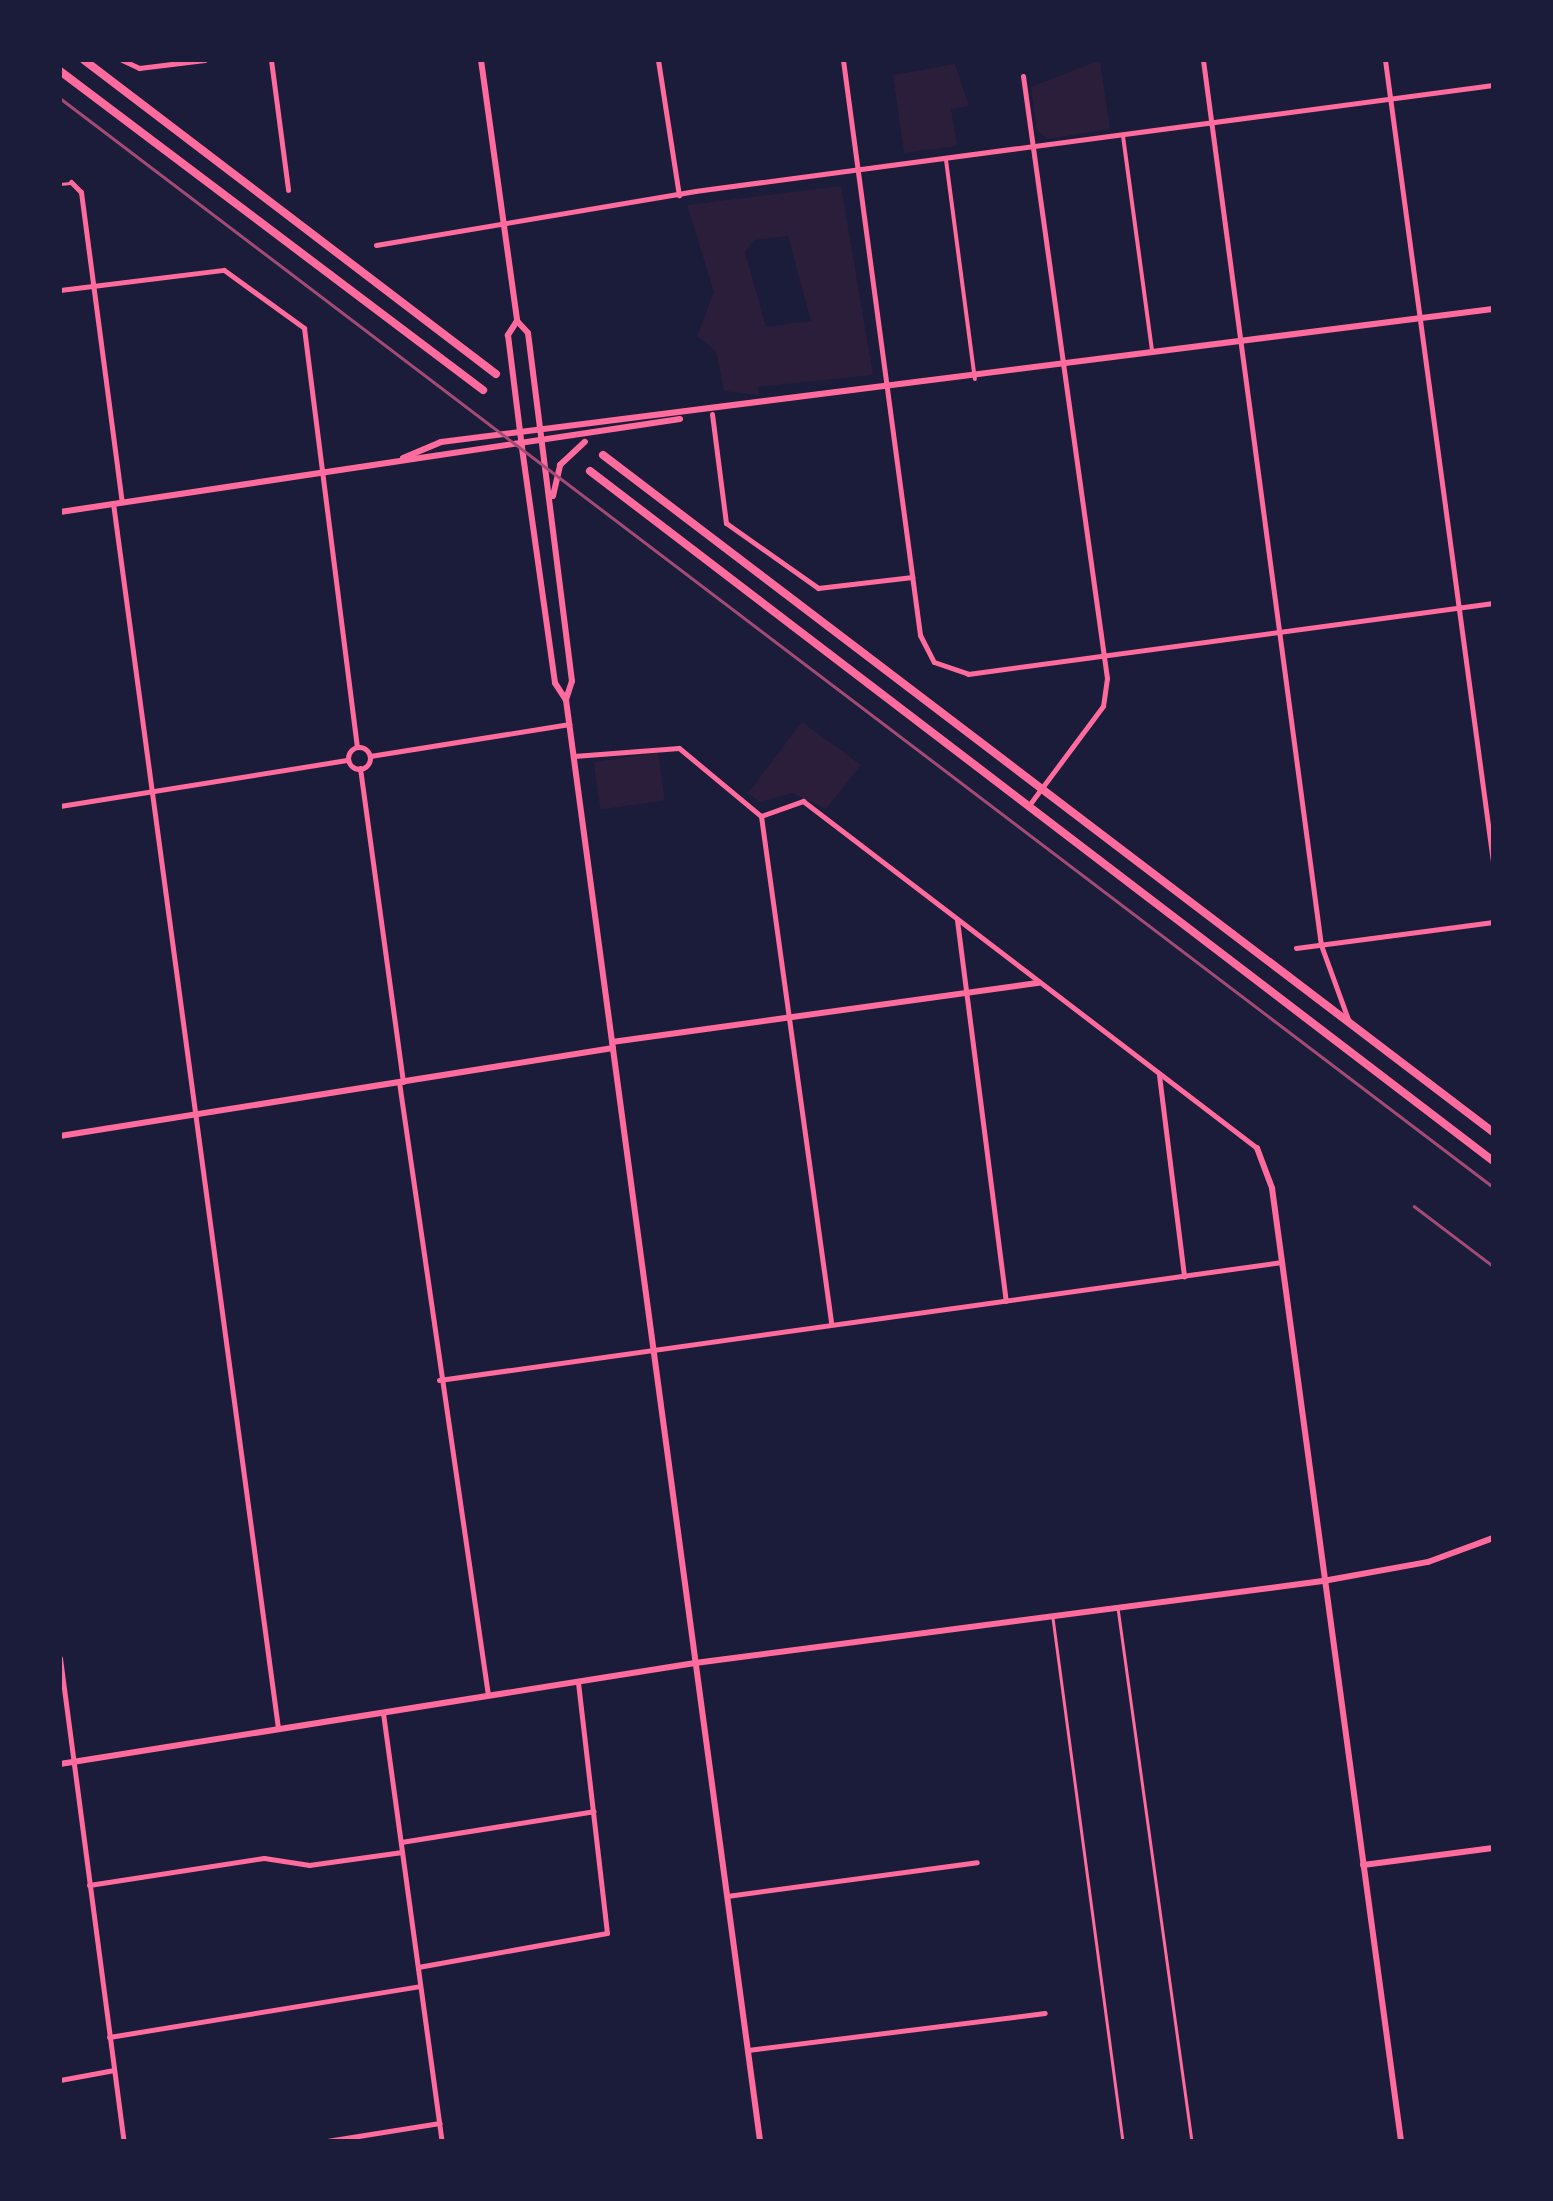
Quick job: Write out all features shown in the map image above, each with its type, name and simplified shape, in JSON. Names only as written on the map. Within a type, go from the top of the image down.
[{"type":"highway","points":[[84,60],[496,374]]},
{"type":"highway","points":[[60,71],[483,390]]},
{"type":"highway","points":[[603,455],[1046,784],[1493,1132]]},
{"type":"highway","points":[[590,471],[1493,1161]]},
{"type":"main road","points":[[480,60],[517,321],[528,332],[572,681],[566,700]]},
{"type":"main road","points":[[402,458],[423,445],[712,414],[1493,309]]},
{"type":"main road","points":[[517,321],[508,335],[522,448],[555,683],[566,700],[570,724],[760,2141]]},
{"type":"main road","points":[[60,512],[402,458],[594,438],[680,418]]},
{"type":"main road","points":[[553,528],[560,464],[594,438]]},
{"type":"main road","points":[[60,1136],[613,1045],[1040,983]]},
{"type":"main road","points":[[1256,1148],[1282,1262],[1401,2141]]},
{"type":"main road","points":[[60,1764],[694,1663],[1323,1581],[1428,1562],[1493,1538]]},
{"type":"main road","points":[[1363,1866],[1493,1848]]},
{"type":"street","points":[[122,60],[139,68],[205,60]]},
{"type":"street","points":[[271,60],[288,190]]},
{"type":"street","points":[[658,60],[679,195]]},
{"type":"street","points":[[843,60],[912,577],[934,662],[968,674],[1493,603]]},
{"type":"street","points":[[1203,60],[1322,945],[1348,1020]]},
{"type":"street","points":[[1385,60],[1493,862]]},
{"type":"street","points":[[1024,76],[1104,656],[1103,706],[1030,804]]},
{"type":"street","points":[[376,245],[679,195],[1493,85]]},
{"type":"street","points":[[1122,136],[1152,355]]},
{"type":"street","points":[[946,160],[975,379]]},
{"type":"street","points":[[71,182],[81,192],[152,792],[278,1729]]},
{"type":"street","points":[[60,290],[224,270],[308,335],[357,747],[348,760]]},
{"type":"street","points":[[712,414],[726,523],[818,588],[912,577]]},
{"type":"street","points":[[488,1696],[438,1380],[360,768],[370,756],[570,724]]},
{"type":"street","points":[[357,747],[370,756]]},
{"type":"street","points":[[574,756],[679,748],[762,816],[830,1322]]},
{"type":"street","points":[[60,806],[348,760],[360,768]]},
{"type":"street","points":[[762,816],[804,802],[1256,1148]]},
{"type":"street","points":[[956,920],[1006,1300]]},
{"type":"street","points":[[1296,948],[1493,922]]},
{"type":"street","points":[[1159,1075],[1184,1276]]},
{"type":"street","points":[[438,1380],[830,1322],[1282,1262]]},
{"type":"street","points":[[60,1658],[124,2141]]},
{"type":"street","points":[[418,1967],[608,1933],[578,1682]]},
{"type":"street","points":[[383,1712],[442,2141]]},
{"type":"street","points":[[401,1842],[594,1811]]},
{"type":"street","points":[[88,1886],[264,1858],[309,1865],[402,1852]]},
{"type":"street","points":[[727,1896],[977,1862]]},
{"type":"street","points":[[109,2037],[420,1986]]},
{"type":"street","points":[[748,2050],[1044,2013]]},
{"type":"street","points":[[60,2080],[114,2070]]},
{"type":"street","points":[[326,2141],[440,2123]]},
{"type":"lane","points":[[60,184],[71,182]]},
{"type":"lane","points":[[1118,1607],[1192,2141]]},
{"type":"lane","points":[[1053,1616],[1123,2141]]},
{"type":"shaded area","points":[[1100,60],[1110,129],[1048,139],[1037,131],[1031,87]]},
{"type":"shaded area","points":[[955,64],[969,106],[951,109],[957,146],[904,153],[893,75]]},
{"type":"shaded area","points":[[841,186],[873,375],[758,387],[759,395],[724,391],[716,351],[697,336],[714,292],[687,205]],"holes":[[[788,236],[811,321],[766,327],[745,252],[754,240]]]},
{"type":"shaded area","points":[[802,722],[861,765],[826,809],[793,793],[760,802],[748,793]]},
{"type":"shaded area","points":[[658,753],[665,801],[600,810],[594,762]]},
{"type":"railway","points":[[60,98],[1493,1187]]},
{"type":"railway","points":[[1414,1206],[1493,1266]]}]
